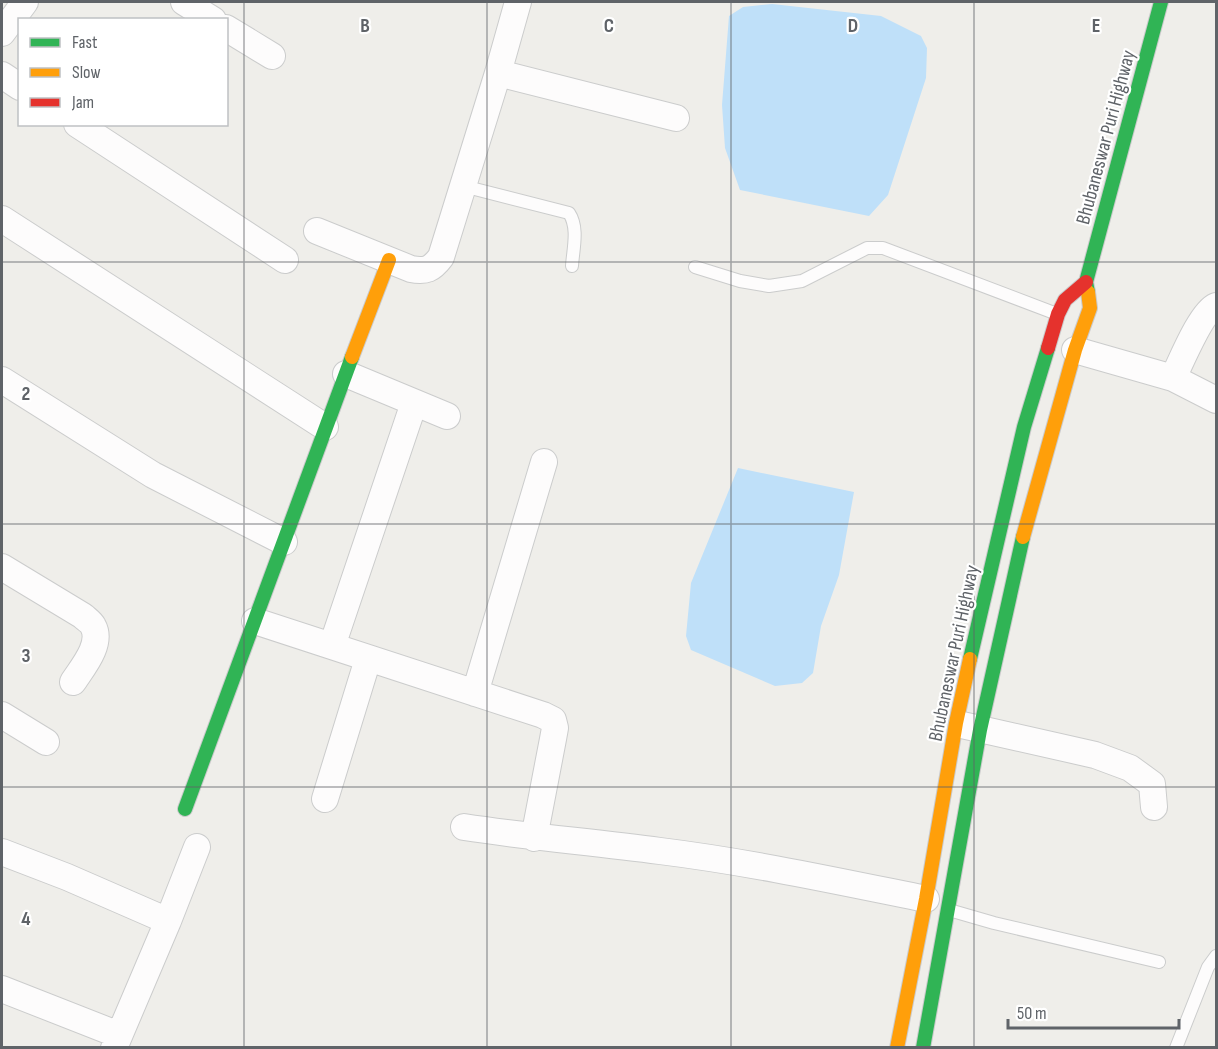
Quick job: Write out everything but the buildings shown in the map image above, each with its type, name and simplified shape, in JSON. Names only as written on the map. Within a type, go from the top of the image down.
[{"type":"main road","name":"Bhubaneswar Puri Highway","points":[[897,1047],[926,899],[968,727],[1075,350],[1090,308],[1086,282],[1161,2]]},
{"type":"main road","points":[[185,809],[325,427],[389,260]]},
{"type":"main road","name":"Bhubaneswar Puri Highway","points":[[923,1047],[949,910],[968,727],[1024,427],[1059,314],[1065,300],[1086,282]]},
{"type":"street","points":[[2,33],[25,2]]},
{"type":"street","points":[[184,2],[210,18]]},
{"type":"street","points":[[317,231],[411,269],[423,271],[434,267],[441,257],[518,2]]},
{"type":"street","points":[[228,29],[272,56]]},
{"type":"street","points":[[498,74],[676,118]]},
{"type":"street","points":[[2,75],[18,86]]},
{"type":"street","points":[[80,126],[285,260]]},
{"type":"street","points":[[2,219],[325,427]]},
{"type":"street","points":[[1173,378],[1204,317],[1216,306]]},
{"type":"street","points":[[1075,350],[1173,378],[1216,400]]},
{"type":"street","points":[[346,374],[447,416]]},
{"type":"street","points":[[2,380],[153,475],[284,542]]},
{"type":"street","points":[[332,646],[414,403]]},
{"type":"street","points":[[475,693],[544,462]]},
{"type":"street","points":[[2,567],[83,616],[93,625],[96,636],[93,649],[73,682]]},
{"type":"street","points":[[255,621],[543,714],[553,720],[555,728],[534,838]]},
{"type":"street","points":[[326,799],[368,659]]},
{"type":"street","points":[[2,715],[46,742]]},
{"type":"street","points":[[968,727],[1095,755],[1130,768],[1152,784],[1154,807]]},
{"type":"street","points":[[464,827],[534,838],[660,851],[766,867],[926,899]]},
{"type":"street","points":[[2,989],[117,1041],[197,847]]},
{"type":"street","points":[[2,852],[67,877],[168,921]]},
{"type":"lane","points":[[463,186],[568,213],[573,220],[574,231],[572,266]]},
{"type":"lane","points":[[695,267],[740,281],[769,286],[802,281],[867,248],[883,248],[1059,314]]},
{"type":"lane","points":[[949,910],[1159,962]]},
{"type":"lane","points":[[1176,1047],[1208,967],[1216,956]]},
{"type":"water","points":[[772,4],[881,16],[921,36],[927,48],[926,78],[888,195],[869,216],[740,190],[725,148],[722,105],[729,16],[743,7]]},
{"type":"water","points":[[738,468],[854,492],[839,575],[821,626],[813,673],[802,683],[775,686],[691,650],[686,636],[691,583]]},
{"type":"traffic: fast","points":[[1088,292],[1086,282],[1161,2]]},
{"type":"traffic: fast","points":[[970,659],[1024,427],[1048,348]]},
{"type":"traffic: fast","points":[[185,809],[352,357]]},
{"type":"traffic: fast","points":[[923,1048],[980,730],[1023,537]]},
{"type":"traffic: slow","points":[[352,357],[389,260]]},
{"type":"traffic: slow","points":[[1023,537],[1075,350],[1090,308],[1088,292]]},
{"type":"traffic: slow","points":[[897,1048],[926,899],[956,723],[970,659]]},
{"type":"traffic: jam","points":[[1048,348],[1058,314],[1065,300],[1086,282]]}]
